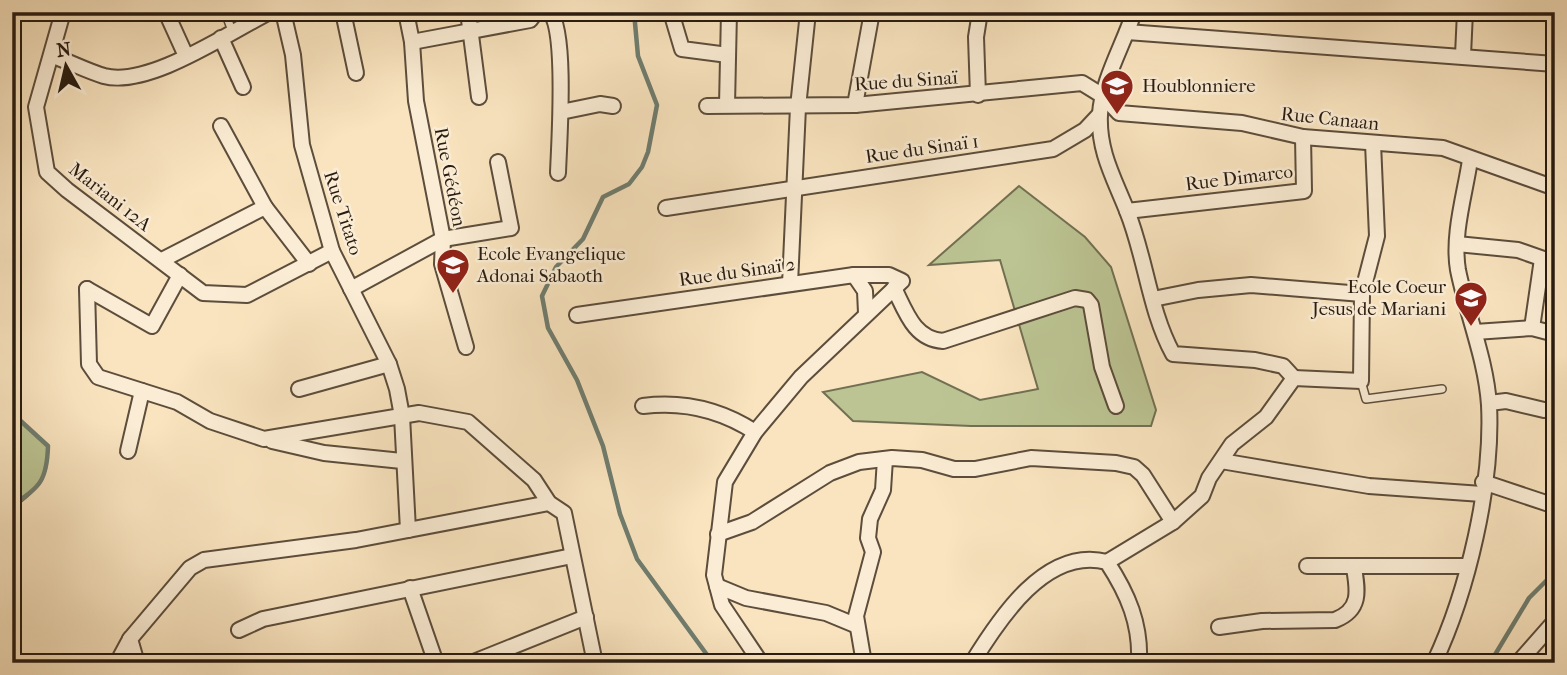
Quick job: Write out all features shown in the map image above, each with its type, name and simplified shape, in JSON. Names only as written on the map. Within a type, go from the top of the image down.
[{"type":"street","name":"Mariani 12A","points":[[62,12],[53,57],[36,107],[47,172],[203,293],[247,295],[332,251]]},
{"type":"street","points":[[166,12],[186,56]]},
{"type":"street","points":[[53,57],[106,77],[162,69],[270,12]]},
{"type":"street","name":"Rue Titato","points":[[283,12],[293,55],[302,145],[332,251],[389,364],[402,416],[402,461],[408,530]]},
{"type":"street","points":[[343,12],[356,73]]},
{"type":"street","name":"Rue Gédéon","points":[[406,12],[412,42],[416,101],[443,239],[442,264],[466,347]]},
{"type":"street","points":[[468,12],[479,97]]},
{"type":"street","points":[[412,42],[530,20],[536,12]]},
{"type":"street","points":[[550,12],[554,17],[558,47],[561,112],[558,173]]},
{"type":"street","points":[[671,12],[682,49],[729,55]]},
{"type":"street","points":[[727,105],[729,12]]},
{"type":"street","points":[[790,284],[798,107],[807,12]]},
{"type":"street","points":[[855,105],[872,12]]},
{"type":"street","points":[[978,95],[976,37],[980,12]]},
{"type":"street","points":[[1134,12],[1103,96],[1100,114],[1102,147],[1111,180],[1127,211],[1162,334],[1173,354],[1255,360],[1283,366],[1294,378],[1361,380],[1362,294],[1377,236],[1373,143]]},
{"type":"street","points":[[1463,55],[1465,12]]},
{"type":"street","points":[[1128,33],[1463,55],[1555,64]]},
{"type":"street","points":[[226,34],[243,87]]},
{"type":"street","name":"Rue du Sinaï","points":[[707,106],[855,105],[1082,83],[1103,96]]},
{"type":"street","name":"Rue Canaan","points":[[1103,96],[1119,113],[1242,123],[1303,137],[1443,148],[1470,160],[1555,188]]},
{"type":"street","points":[[561,112],[600,104],[613,106]]},
{"type":"street","name":"Rue du Sinaï 1","points":[[666,208],[1053,149],[1085,130],[1100,114]]},
{"type":"street","points":[[222,126],[265,207],[309,264]]},
{"type":"street","name":"Rue Dimarco","points":[[1127,211],[1304,191],[1303,137]]},
{"type":"street","points":[[1434,663],[1452,618],[1468,566],[1479,526],[1483,488],[1489,403],[1475,332],[1458,268],[1457,244],[1470,160]]},
{"type":"street","points":[[351,289],[443,239],[511,228],[498,162]]},
{"type":"street","points":[[162,260],[265,207]]},
{"type":"street","points":[[1457,244],[1518,250],[1548,260],[1532,327]]},
{"type":"street","points":[[180,275],[152,326],[87,289],[89,364],[98,377],[177,402],[210,421],[264,439],[324,453],[402,461]]},
{"type":"street","points":[[854,275],[865,291],[866,313]]},
{"type":"street","name":"Rue du Sinaï 2","points":[[577,315],[854,275],[889,275],[898,284]]},
{"type":"street","points":[[761,663],[722,605],[714,575],[725,482],[755,432],[801,377],[898,284],[914,326],[923,336],[943,341],[1075,298],[1087,300],[1091,305],[1102,367],[1116,406]]},
{"type":"street","points":[[1153,299],[1198,290],[1251,285],[1362,294]]},
{"type":"street","points":[[1475,332],[1532,327],[1555,334]]},
{"type":"street","points":[[299,389],[389,364]]},
{"type":"street","points":[[1107,562],[1173,522],[1202,496],[1209,478],[1232,444],[1266,417],[1294,378]]},
{"type":"street","points":[[128,451],[142,391]]},
{"type":"street","points":[[1489,403],[1506,401],[1544,410]]},
{"type":"street","points":[[643,406],[670,403],[718,413],[731,417],[755,432]]},
{"type":"street","points":[[264,439],[419,414],[468,422],[534,480],[549,503],[564,513],[595,663]]},
{"type":"street","points":[[718,534],[752,522],[830,473],[859,462],[885,459],[922,460],[954,469],[975,469],[1031,458],[1116,463],[1134,467],[1143,475],[1173,522]]},
{"type":"street","points":[[864,663],[855,625],[873,552],[868,538],[870,519],[883,491],[885,459]]},
{"type":"street","points":[[1221,461],[1369,486],[1483,488],[1555,506]]},
{"type":"street","points":[[117,663],[130,639],[190,568],[204,560],[408,530],[549,503]]},
{"type":"street","points":[[239,630],[263,619],[572,556]]},
{"type":"street","points":[[972,663],[1005,616],[1050,571],[1076,562],[1096,559],[1107,562],[1117,577],[1140,631],[1139,663]]},
{"type":"street","points":[[1307,566],[1468,566]]},
{"type":"street","points":[[1219,627],[1262,621],[1335,620],[1346,616],[1356,605],[1358,593],[1354,568]]},
{"type":"street","points":[[717,586],[746,598],[825,613],[855,625]]},
{"type":"street","points":[[410,588],[436,663]]},
{"type":"street","points":[[471,663],[586,617]]},
{"type":"street","points":[[1518,663],[1555,621]]},
{"type":"street","points":[[130,639],[137,663]]},
{"type":"lane","points":[[225,12],[226,34]]},
{"type":"lane","points":[[1361,380],[1366,399],[1443,389]]},
{"type":"green space","points":[[1019,186],[1085,237],[1111,267],[1156,410],[1151,426],[971,426],[853,421],[823,392],[922,372],[980,400],[1038,389],[1000,260],[929,265]]},
{"type":"green space","points":[[12,413],[48,446],[48,458],[40,483],[12,509]]},
{"type":"waterway","points":[[634,12],[638,56],[657,105],[648,152],[642,167],[629,184],[603,197],[583,239],[556,267],[542,296],[548,328],[577,380],[603,446],[620,514],[637,559],[713,663]]},
{"type":"waterway","points":[[12,413],[48,446],[46,467],[40,482],[12,505]]},
{"type":"waterway","points":[[1490,663],[1529,598],[1555,572]]},
{"type":"place","name":"Houblonniere","points":[[1117,116]]},
{"type":"place","name":"Ecole Evangelique Adonai Sabaoth","points":[[453,295]]},
{"type":"place","name":"Ecole Coeur Jesus de Mariani","points":[[1471,328]]}]
